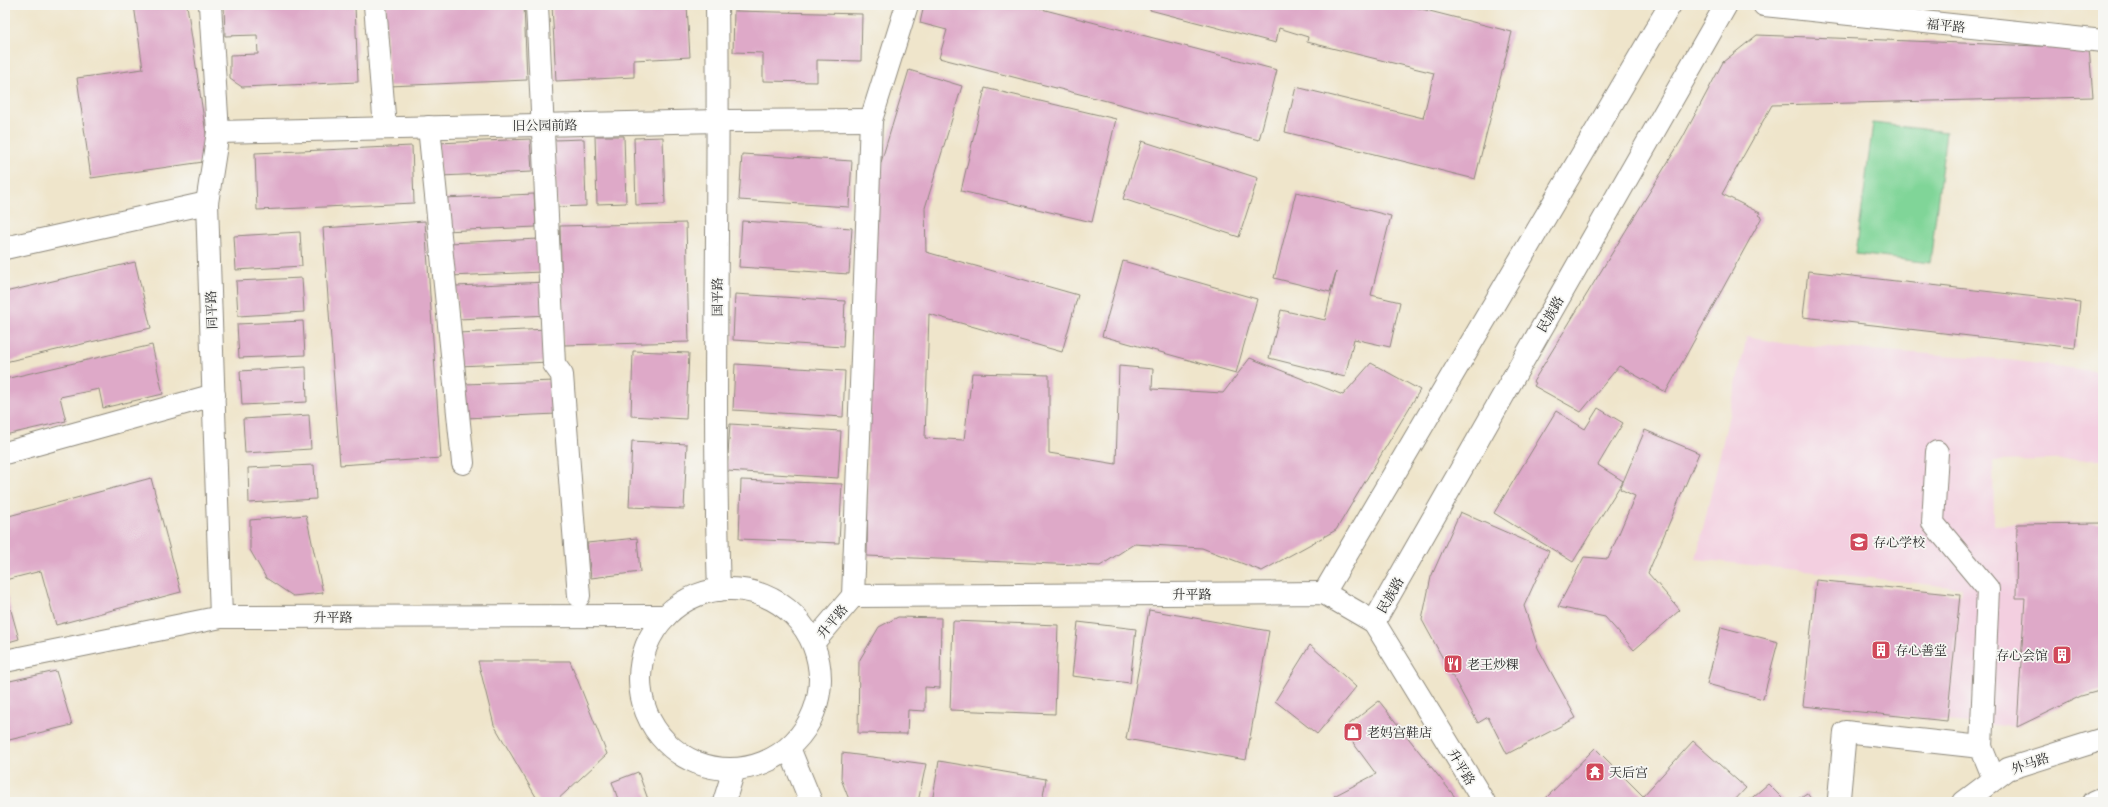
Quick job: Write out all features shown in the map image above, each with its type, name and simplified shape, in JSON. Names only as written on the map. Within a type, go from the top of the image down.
[{"type":"street","name":"同平路","points":[[210,5],[218,132],[207,203],[221,617]]},
{"type":"street","points":[[375,5],[385,128]]},
{"type":"street","points":[[537,5],[544,125],[554,364],[562,376],[579,596]]},
{"type":"street","name":"国平路","points":[[716,5],[719,121],[716,495],[719,590]]},
{"type":"street","points":[[853,596],[872,120],[907,5]]},
{"type":"street","points":[[1324,593],[1670,5]]},
{"type":"street","name":"民族路","points":[[1374,622],[1726,5]]},
{"type":"street","name":"福平路","points":[[1764,5],[2103,41]]},
{"type":"street","name":"旧公园前路","points":[[218,132],[719,121],[872,120]]},
{"type":"street","points":[[429,127],[463,463]]},
{"type":"street","points":[[5,248],[207,203]]},
{"type":"street","points":[[5,453],[214,395]]},
{"type":"street","points":[[1938,452],[1933,523],[1988,589],[1981,747],[1994,779]]},
{"type":"street","points":[[719,590],[748,591],[775,601],[797,619],[813,643],[820,671],[818,699],[808,726],[790,748],[764,763],[734,770],[704,766],[677,752],[655,730],[643,702],[640,672],[648,642],[666,616],[690,599],[719,590]]},
{"type":"street","name":"升平路","points":[[813,643],[853,596],[1324,593],[1374,622],[1484,802]]},
{"type":"street","name":"升平路","points":[[5,661],[221,617],[666,616]]},
{"type":"street","points":[[1841,802],[1839,798],[1845,732],[1981,747]]},
{"type":"street","name":"外马路","points":[[1964,802],[2008,769],[2103,739]]},
{"type":"street","points":[[790,748],[811,802]]},
{"type":"street","points":[[724,802],[734,770]]},
{"type":"street","points":[[2094,802],[2103,798]]},
{"type":"shaded area","name":"存心学校","points":[[1747,336],[1785,344],[2000,359],[2103,372],[2103,459],[1993,461],[1994,525],[2017,524],[2025,598],[2017,727],[1947,721],[1961,588],[1696,559]]},
{"type":"green space","points":[[1873,123],[1946,132],[1930,263],[1856,254]]},
{"type":"building","points":[[134,5],[187,5],[210,161],[91,178],[77,78],[143,69]]},
{"type":"building","points":[[224,5],[355,5],[358,82],[242,87],[230,79],[230,55],[258,54],[257,35],[225,36]]},
{"type":"building","points":[[385,5],[524,5],[527,80],[389,86]]},
{"type":"building","points":[[552,5],[687,5],[690,57],[634,60],[634,77],[556,81]]},
{"type":"building","points":[[924,5],[1026,5],[1277,70],[1259,140],[939,58],[947,30],[920,23]]},
{"type":"building","points":[[1151,5],[1406,5],[1512,32],[1475,179],[1285,132],[1296,87],[1423,118],[1434,73],[1307,42],[1308,37],[1279,28],[1276,43],[1150,10]]},
{"type":"building","points":[[734,11],[862,14],[861,61],[817,60],[817,82],[763,81],[763,53],[733,52]]},
{"type":"building","points":[[1757,35],[2089,48],[2093,97],[1772,105],[1722,194],[1760,213],[1759,215],[1762,217],[1666,392],[1619,366],[1581,412],[1534,386],[1536,383],[1533,382],[1682,139],[1723,62]]},
{"type":"building","points":[[909,70],[962,86],[925,208],[926,252],[1078,295],[1062,352],[929,314],[925,438],[964,440],[972,373],[1049,375],[1049,453],[1116,464],[1119,366],[1153,369],[1152,389],[1223,393],[1250,358],[1343,395],[1371,363],[1420,390],[1336,530],[1262,571],[1202,548],[1134,544],[1100,566],[867,556],[872,192]]},
{"type":"building","points":[[985,88],[1116,119],[1092,222],[961,191]]},
{"type":"building","points":[[595,136],[624,136],[626,203],[597,204]]},
{"type":"building","points":[[663,137],[665,204],[636,205],[634,138]]},
{"type":"building","points":[[530,139],[532,172],[440,176],[438,143]]},
{"type":"building","points":[[584,139],[586,206],[557,207],[554,140]]},
{"type":"building","points":[[1142,141],[1258,178],[1239,237],[1123,199]]},
{"type":"building","points":[[412,146],[414,203],[257,210],[255,153]]},
{"type":"building","points":[[742,154],[852,161],[849,207],[739,200]]},
{"type":"building","points":[[1296,192],[1391,216],[1371,295],[1400,302],[1390,347],[1354,339],[1345,377],[1269,358],[1281,310],[1325,320],[1336,272],[1330,292],[1274,278]]},
{"type":"building","points":[[534,194],[536,227],[444,231],[443,198]]},
{"type":"building","points":[[425,221],[441,458],[340,465],[323,228]]},
{"type":"building","points":[[742,221],[852,228],[849,274],[739,267]]},
{"type":"building","points":[[686,223],[689,342],[563,345],[560,226]]},
{"type":"building","points":[[300,232],[302,266],[236,270],[234,236]]},
{"type":"building","points":[[540,239],[542,272],[450,276],[448,243]]},
{"type":"building","points":[[1123,261],[1257,299],[1236,373],[1102,336]]},
{"type":"building","points":[[135,262],[151,328],[5,362],[5,292]]},
{"type":"building","points":[[1808,271],[2080,302],[2075,348],[1803,317]]},
{"type":"building","points":[[302,278],[304,312],[238,316],[236,281]]},
{"type":"building","points":[[547,282],[549,315],[458,319],[456,286]]},
{"type":"building","points":[[735,294],[845,301],[843,347],[733,340]]},
{"type":"building","points":[[303,321],[305,355],[239,358],[237,324]]},
{"type":"building","points":[[549,329],[550,362],[459,366],[457,333]]},
{"type":"building","points":[[152,345],[163,394],[103,408],[99,389],[60,397],[66,421],[5,435],[5,379]]},
{"type":"building","points":[[633,351],[689,353],[686,419],[631,416]]},
{"type":"building","points":[[735,364],[845,371],[843,417],[733,410]]},
{"type":"building","points":[[306,367],[307,402],[242,405],[240,371]]},
{"type":"building","points":[[556,381],[557,414],[465,418],[464,384]]},
{"type":"building","points":[[1598,408],[1623,423],[1598,465],[1623,481],[1573,562],[1494,513],[1556,411],[1585,429]]},
{"type":"building","points":[[309,415],[311,449],[245,453],[243,419]]},
{"type":"building","points":[[730,424],[841,431],[838,478],[727,471]]},
{"type":"building","points":[[1645,430],[1699,453],[1648,573],[1680,610],[1634,650],[1605,617],[1558,607],[1584,557],[1608,559],[1635,496],[1620,489]]},
{"type":"building","points":[[632,441],[687,444],[684,509],[629,507]]},
{"type":"building","points":[[314,465],[316,499],[249,503],[248,468]]},
{"type":"building","points":[[151,478],[181,592],[56,625],[41,571],[5,580],[5,517]]},
{"type":"building","points":[[741,480],[842,484],[839,543],[739,539]]},
{"type":"building","points":[[1460,512],[1549,551],[1524,606],[1538,648],[1576,718],[1507,754],[1488,717],[1478,723],[1422,620],[1431,577]]},
{"type":"building","points":[[306,515],[323,593],[293,596],[266,578],[250,550],[250,520]]},
{"type":"building","points":[[2103,523],[2103,690],[2081,696],[2017,727],[2025,598],[2016,598],[2017,524]]},
{"type":"building","points":[[637,538],[640,572],[591,578],[587,543]]},
{"type":"building","name":"存心善堂","points":[[1816,580],[1960,595],[1947,721],[1803,706]]},
{"type":"building","points":[[5,589],[19,639],[5,643]]},
{"type":"building","points":[[1149,610],[1269,631],[1246,760],[1126,739]]},
{"type":"building","points":[[898,617],[941,618],[940,688],[925,687],[925,711],[908,710],[907,734],[858,733],[859,661],[879,627]]},
{"type":"building","points":[[953,621],[1058,625],[1055,714],[950,710]]},
{"type":"building","points":[[1078,622],[1136,629],[1130,683],[1072,676]]},
{"type":"building","points":[[1721,627],[1778,642],[1763,699],[1707,684]]},
{"type":"building","points":[[1310,645],[1356,687],[1317,734],[1275,701]]},
{"type":"building","points":[[478,661],[570,661],[607,754],[555,802],[539,802],[494,725]]},
{"type":"building","points":[[56,671],[72,725],[5,741],[5,682]]},
{"type":"building","points":[[1379,701],[1459,802],[1335,802],[1334,796],[1376,774],[1343,729]]},
{"type":"building","points":[[1693,741],[1746,788],[1733,802],[1542,802],[1595,748],[1643,796]]},
{"type":"building","points":[[842,753],[926,764],[918,802],[850,802],[841,779]]},
{"type":"building","points":[[939,761],[1046,779],[1042,802],[932,802]]},
{"type":"building","points":[[638,772],[649,802],[619,802],[612,782]]},
{"type":"building","points":[[1768,784],[1786,802],[1747,802]]},
{"type":"building","points":[[1807,793],[1813,802],[1793,802]]},
{"type":"place","name":"存心学校","points":[[1859,542]]},
{"type":"place","name":"存心善堂","points":[[1881,650]]},
{"type":"place","name":"存心会馆","points":[[2062,655]]},
{"type":"place","name":"老王炒粿","points":[[1453,664]]},
{"type":"place","name":"老妈宫鞋店","points":[[1353,732]]},
{"type":"place","name":"天后宫","points":[[1595,772]]}]
